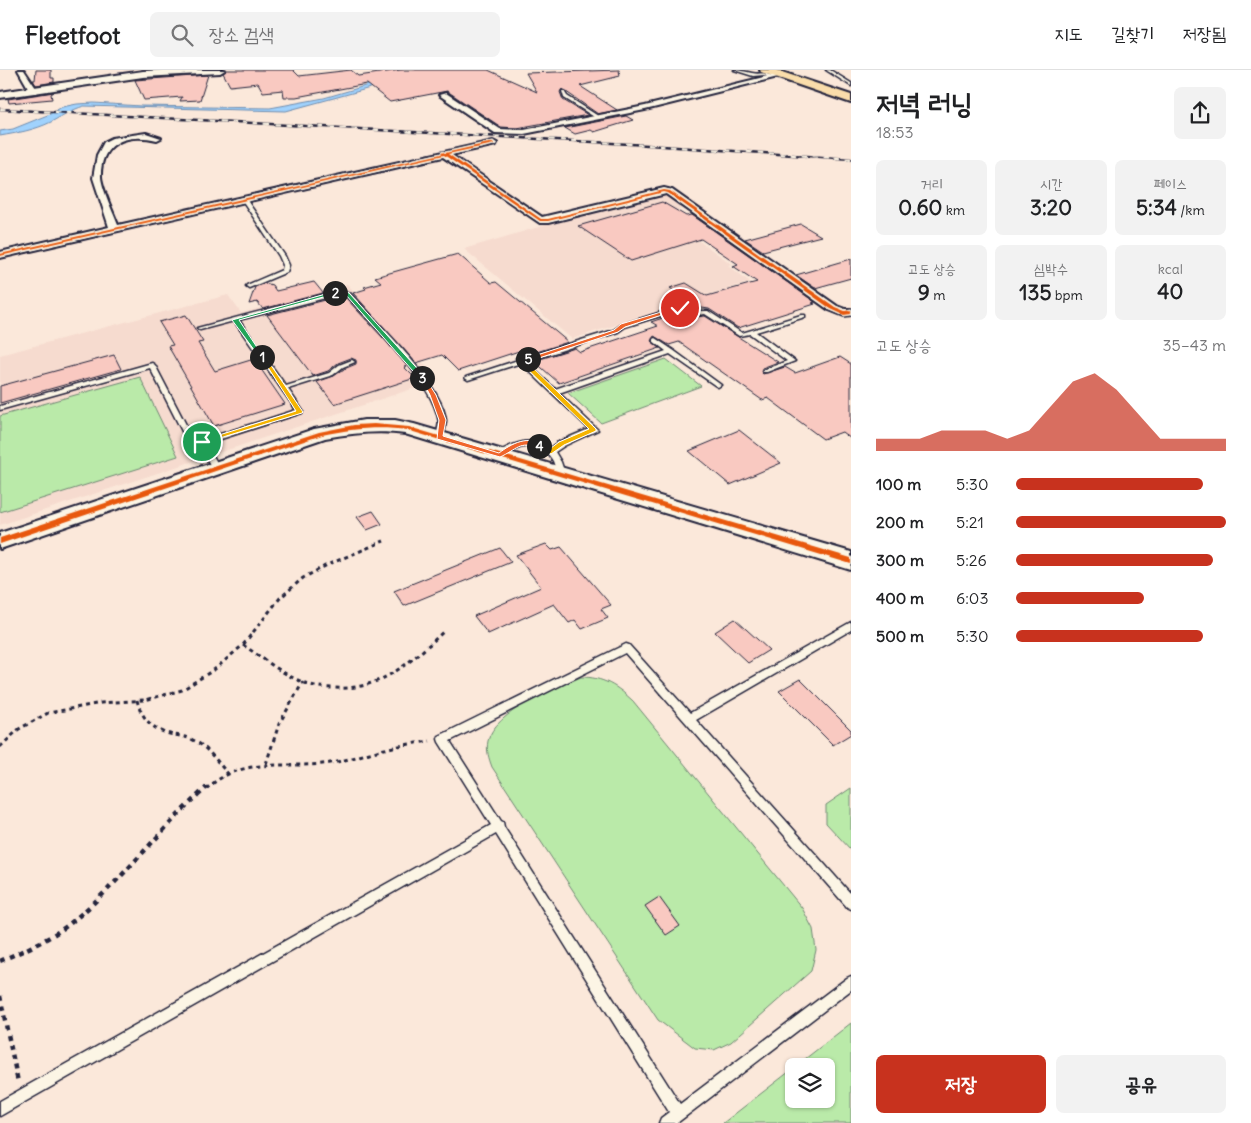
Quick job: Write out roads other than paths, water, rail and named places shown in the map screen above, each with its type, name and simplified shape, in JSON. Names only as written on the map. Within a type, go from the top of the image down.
[{"type":"main road","points":[[772,74],[851,99]]},
{"type":"street","points":[[21,70],[34,91]]},
{"type":"street","points":[[0,95],[159,72],[220,70]]},
{"type":"street","points":[[443,95],[498,131],[524,132],[597,117],[772,74]]},
{"type":"street","points":[[114,229],[97,178],[102,154],[107,144],[115,140],[146,135],[158,138]]},
{"type":"street","points":[[0,256],[493,143]]},
{"type":"street","points":[[443,153],[540,220],[548,220],[664,191],[670,192],[834,308],[844,313],[851,312]]},
{"type":"street","points":[[0,541],[212,461],[321,432],[358,425],[384,425],[407,428],[440,437],[851,561]]},
{"type":"lane","points":[[736,70],[753,76],[772,74]]},
{"type":"lane","points":[[828,70],[851,85]]},
{"type":"lane","points":[[563,92],[565,97],[597,117]]},
{"type":"lane","points":[[244,200],[282,256],[286,265],[285,271],[278,275],[249,286]]},
{"type":"lane","points":[[200,328],[341,292],[348,294],[423,378],[433,395],[442,420],[440,437]]},
{"type":"lane","points":[[468,378],[519,358],[550,353],[616,331],[623,326],[680,308],[697,313],[706,312],[741,335],[803,316]]},
{"type":"lane","points":[[0,408],[152,366],[193,445],[203,444],[300,412],[285,388],[235,320]]},
{"type":"lane","points":[[751,332],[792,360],[765,371]]},
{"type":"lane","points":[[655,340],[718,385]]},
{"type":"lane","points":[[554,392],[671,351]]},
{"type":"lane","points":[[519,358],[594,430],[561,444],[551,452]]},
{"type":"lane","points":[[285,388],[331,374],[341,366],[352,362]]},
{"type":"lane","points":[[500,455],[512,446],[523,443],[535,443],[551,452],[558,460],[561,474]]},
{"type":"lane","points":[[689,719],[851,626]]},
{"type":"lane","points":[[678,1114],[500,826],[443,739],[626,648],[851,903]]},
{"type":"lane","points":[[0,1109],[500,826]]},
{"type":"lane","points":[[666,1123],[851,982]]},
{"type":"water","points":[[382,81],[396,81],[286,111],[84,106],[39,127],[0,136],[0,131],[13,129],[62,107],[77,104],[270,108],[324,98]]},
{"type":"railway","points":[[0,109],[648,145],[851,159]]}]
